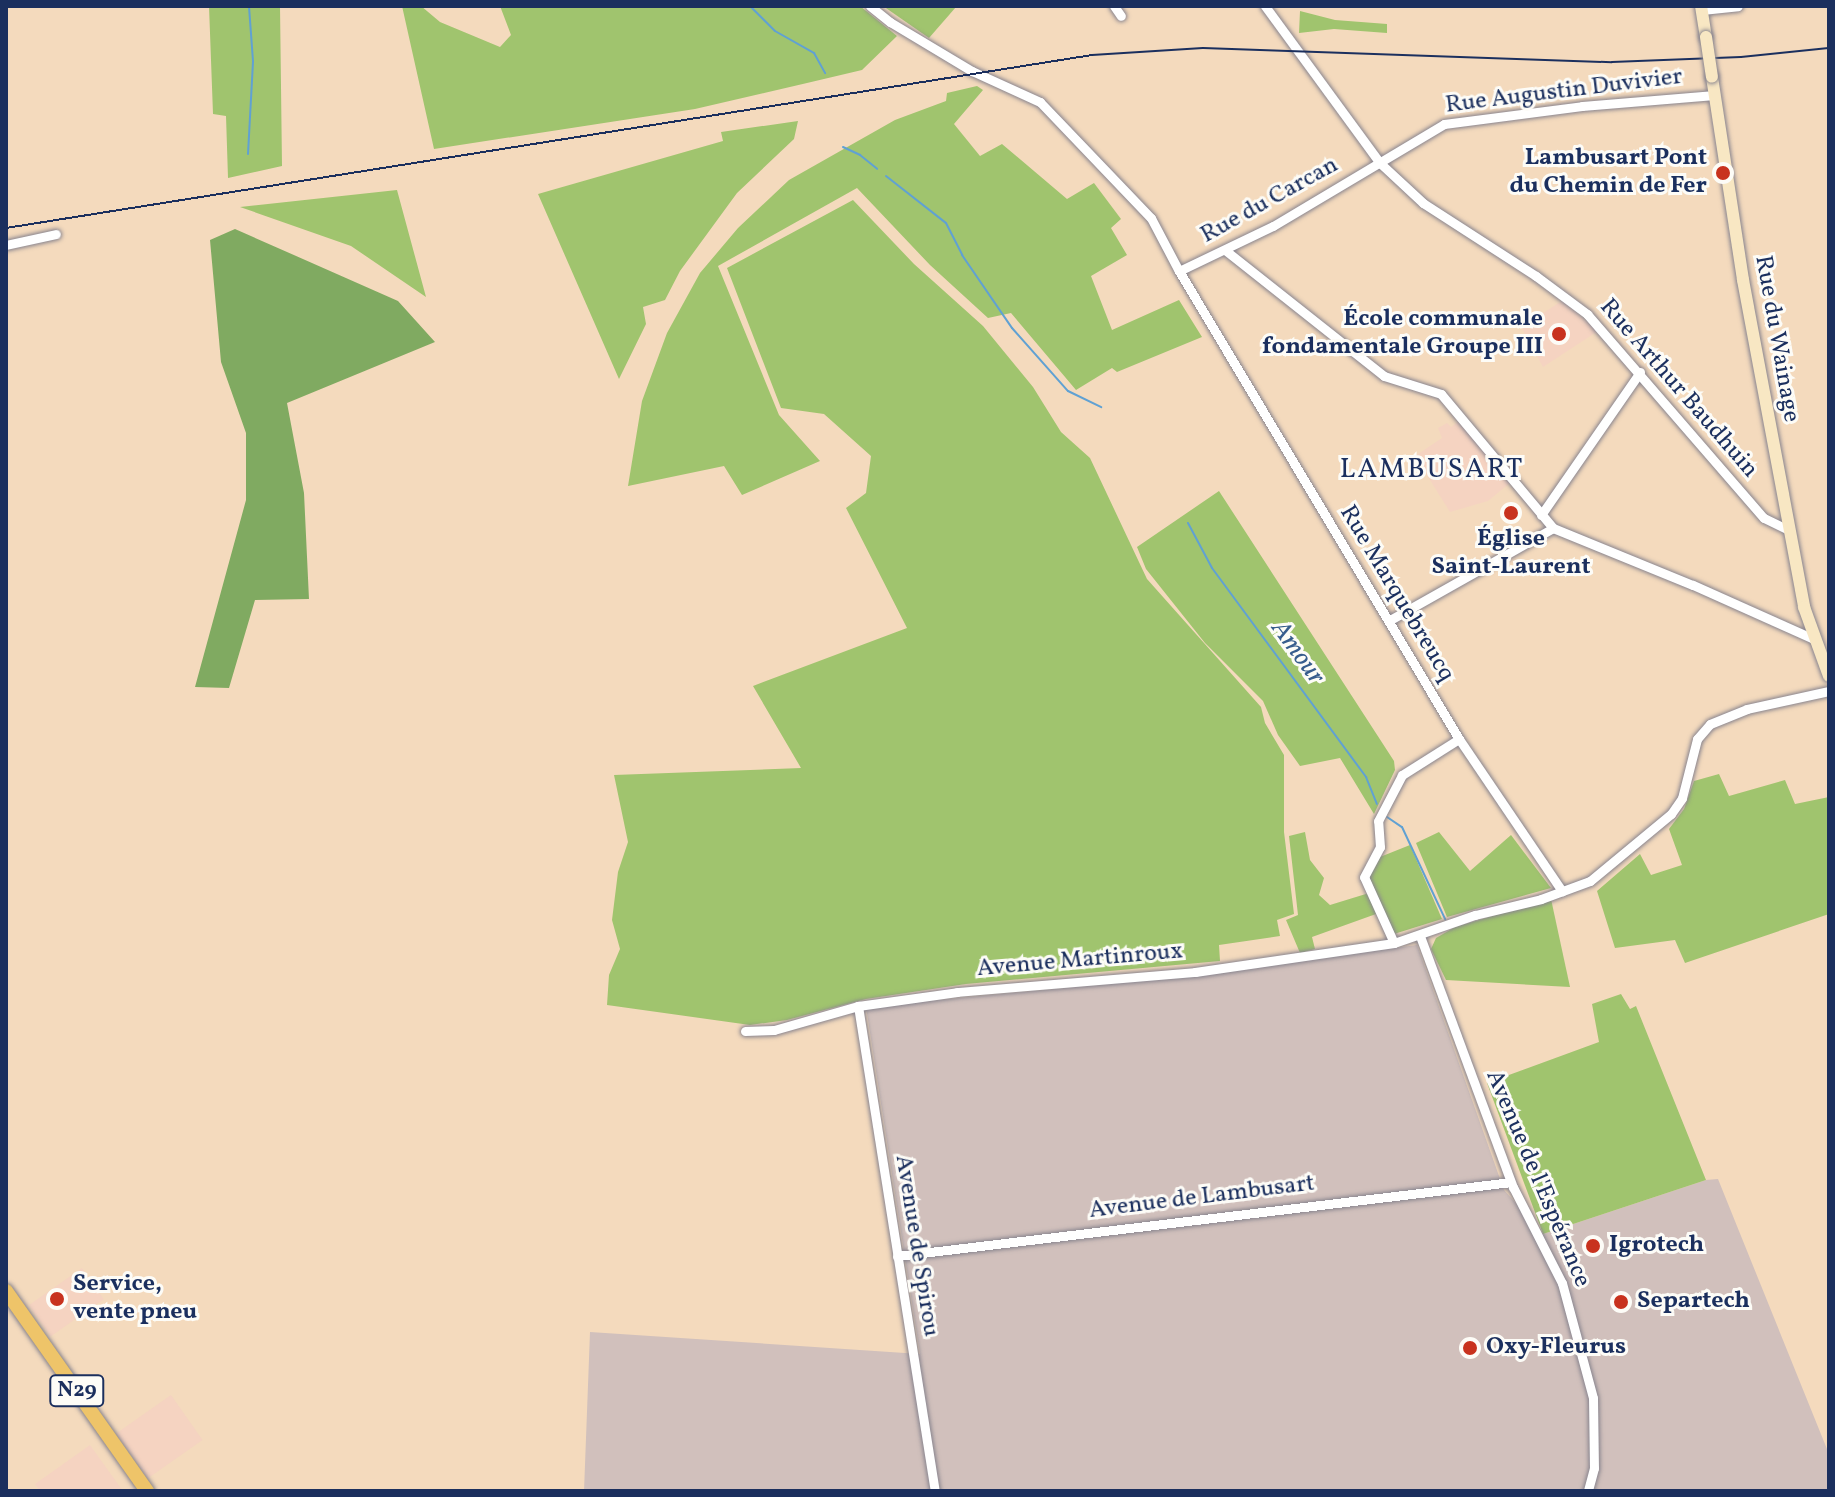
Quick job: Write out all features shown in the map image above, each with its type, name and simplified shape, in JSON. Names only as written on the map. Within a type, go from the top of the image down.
[{"type":"main road","name":"Rue du Wainage","points":[[1702,8],[1743,280],[1789,530],[1804,607],[1829,676]]},
{"type":"main road","name":"N29","points":[[6,1291],[147,1491]]},
{"type":"main road","name":"N29","points":[[6,1305],[138,1491]]},
{"type":"street","name":"Rue Marquebreucq","points":[[870,6],[890,22],[972,71],[1040,102],[1151,218],[1179,271],[1459,739],[1562,891]]},
{"type":"street","points":[[1114,6],[1121,16]]},
{"type":"street","name":"Rue Arthur Baudhuin","points":[[1265,6],[1380,163],[1423,203],[1577,305],[1640,372],[1764,518],[1789,530]]},
{"type":"street","points":[[1702,8],[1738,6]]},
{"type":"street","name":"Rue Augustin Duvivier","points":[[1380,163],[1444,124],[1582,106],[1715,95]]},
{"type":"street","name":"Rue du Carcan","points":[[1179,271],[1225,250],[1380,163]]},
{"type":"street","points":[[6,245],[56,234]]},
{"type":"street","points":[[1225,250],[1384,376],[1441,394],[1553,528],[1656,569],[1814,639]]},
{"type":"street","points":[[1541,515],[1640,372]]},
{"type":"street","points":[[1390,620],[1553,528]]},
{"type":"street","name":"Avenue Martinroux","points":[[745,1031],[774,1030],[858,1006],[957,992],[1195,972],[1394,943],[1420,936],[1590,881],[1671,814],[1682,798],[1697,739],[1710,724],[1747,709],[1829,691]]},
{"type":"street","points":[[1394,943],[1364,877],[1380,847],[1378,821],[1402,775],[1459,739]]},
{"type":"street","name":"Avenue de l'Espérance","points":[[1420,936],[1511,1182],[1562,1283],[1593,1398],[1594,1468],[1588,1491]]},
{"type":"street","name":"Avenue de Spirou","points":[[858,1006],[935,1491]]},
{"type":"street","name":"Avenue de Lambusart","points":[[897,1256],[1511,1182]]},
{"type":"shaded area","name":"École communale fondamentale Groupe III","points":[[1562,301],[1598,331],[1543,367],[1521,327]]},
{"type":"shaded area","points":[[1458,422],[1511,482],[1488,501],[1450,512],[1415,456],[1442,438],[1438,428],[1447,423],[1451,427]]},
{"type":"shaded area","points":[[1417,945],[1504,1190],[1543,1234],[1706,1180],[1718,1179],[1829,1454],[1829,1491],[584,1491],[590,1332],[920,1354],[866,1007],[1182,977]]},
{"type":"shaded area","points":[[82,1268],[104,1299],[51,1336],[29,1305]]},
{"type":"shaded area","points":[[171,1395],[203,1440],[148,1478],[116,1433]]},
{"type":"shaded area","points":[[90,1445],[123,1491],[40,1491],[35,1484]]},
{"type":"green space","points":[[209,6],[280,6],[282,166],[228,178],[226,116],[213,114]]},
{"type":"green space","points":[[402,6],[421,6],[440,22],[500,47],[511,35],[500,6],[860,6],[897,36],[862,70],[695,109],[434,149]]},
{"type":"green space","points":[[883,6],[955,6],[956,7],[929,38]]},
{"type":"green space","points":[[1300,11],[1335,20],[1387,24],[1387,33],[1334,29],[1299,33]]},
{"type":"green space","points":[[977,86],[983,90],[954,124],[980,156],[1002,144],[1067,199],[1094,183],[1121,219],[1111,228],[1127,255],[1091,276],[1112,330],[1179,300],[1202,337],[1117,372],[1112,368],[1076,390],[1011,313],[988,318],[930,265],[857,188],[718,266],[779,415],[820,461],[742,495],[724,466],[628,486],[642,401],[667,333],[700,273],[738,228],[789,180],[895,120],[946,101],[947,93]]},
{"type":"green space","points":[[798,121],[794,139],[737,193],[680,271],[665,300],[643,307],[646,324],[619,379],[538,194],[723,141],[721,132]]},
{"type":"green space","points":[[397,190],[426,297],[351,246],[240,207]]},
{"type":"green space","points":[[853,200],[914,264],[983,326],[1033,387],[1061,432],[1090,458],[1147,579],[1261,707],[1265,723],[1284,755],[1284,832],[1294,914],[1277,920],[1280,936],[1219,945],[1220,961],[966,984],[866,999],[787,1020],[750,1025],[607,1005],[609,975],[620,949],[612,920],[618,872],[628,842],[614,775],[801,768],[753,686],[907,628],[846,508],[866,493],[871,456],[824,414],[781,408],[727,268]]},
{"type":"green space","points":[[235,229],[398,301],[435,342],[287,403],[304,493],[309,599],[255,600],[229,688],[195,687],[246,500],[246,433],[221,362],[210,240]]},
{"type":"green space","points":[[1219,491],[1394,761],[1395,770],[1374,814],[1340,758],[1300,766],[1278,735],[1263,701],[1205,643],[1146,569],[1137,547]]},
{"type":"green space","points":[[1719,774],[1729,796],[1785,780],[1795,804],[1829,797],[1829,914],[1685,963],[1675,940],[1615,948],[1597,891],[1640,854],[1651,875],[1682,865],[1669,829],[1684,809],[1694,781]]},
{"type":"green space","points":[[1305,832],[1310,860],[1324,878],[1319,895],[1330,905],[1369,893],[1376,914],[1312,937],[1315,949],[1300,953],[1286,920],[1298,915],[1289,836]]},
{"type":"green space","points":[[1439,832],[1470,871],[1511,835],[1551,888],[1447,917],[1416,843]]},
{"type":"green space","points":[[1410,845],[1442,919],[1394,934],[1369,877],[1380,857]]},
{"type":"green space","points":[[1551,899],[1570,987],[1446,980],[1431,949],[1436,938],[1455,927]]},
{"type":"green space","points":[[1621,994],[1630,1009],[1636,1006],[1706,1180],[1543,1234],[1487,1083],[1599,1042],[1592,1004]]},
{"type":"waterway","points":[[248,154],[253,61],[249,6]]},
{"type":"waterway","name":"Amour","points":[[750,6],[775,31],[814,53],[825,73]]},
{"type":"waterway","name":"Amour","points":[[843,147],[860,155],[877,169]]},
{"type":"waterway","name":"Amour","points":[[886,176],[946,223],[962,255],[1012,328],[1068,391],[1101,407]]},
{"type":"waterway","name":"Amour","points":[[1188,523],[1212,568],[1366,777],[1377,804]]},
{"type":"waterway","name":"Amour","points":[[1387,817],[1402,827],[1445,919]]},
{"type":"railway","points":[[6,228],[1092,55],[1203,48],[1612,62],[1741,57],[1829,48]]},
{"type":"place","name":"Lambusart Pont du Chemin de Fer","points":[[1723,173]]},
{"type":"place","name":"École communale fondamentale Groupe III","points":[[1559,334]]},
{"type":"place","name":"Église Saint-Laurent","points":[[1511,513]]},
{"type":"place","name":"Igrotech","points":[[1593,1246]]},
{"type":"place","name":"Service, vente pneu","points":[[57,1299]]},
{"type":"place","name":"Separtech","points":[[1621,1302]]},
{"type":"place","name":"Oxy-Fleurus","points":[[1470,1348]]},
{"type":"district","name":"LAMBUSART","points":[[1432,470]]}]
